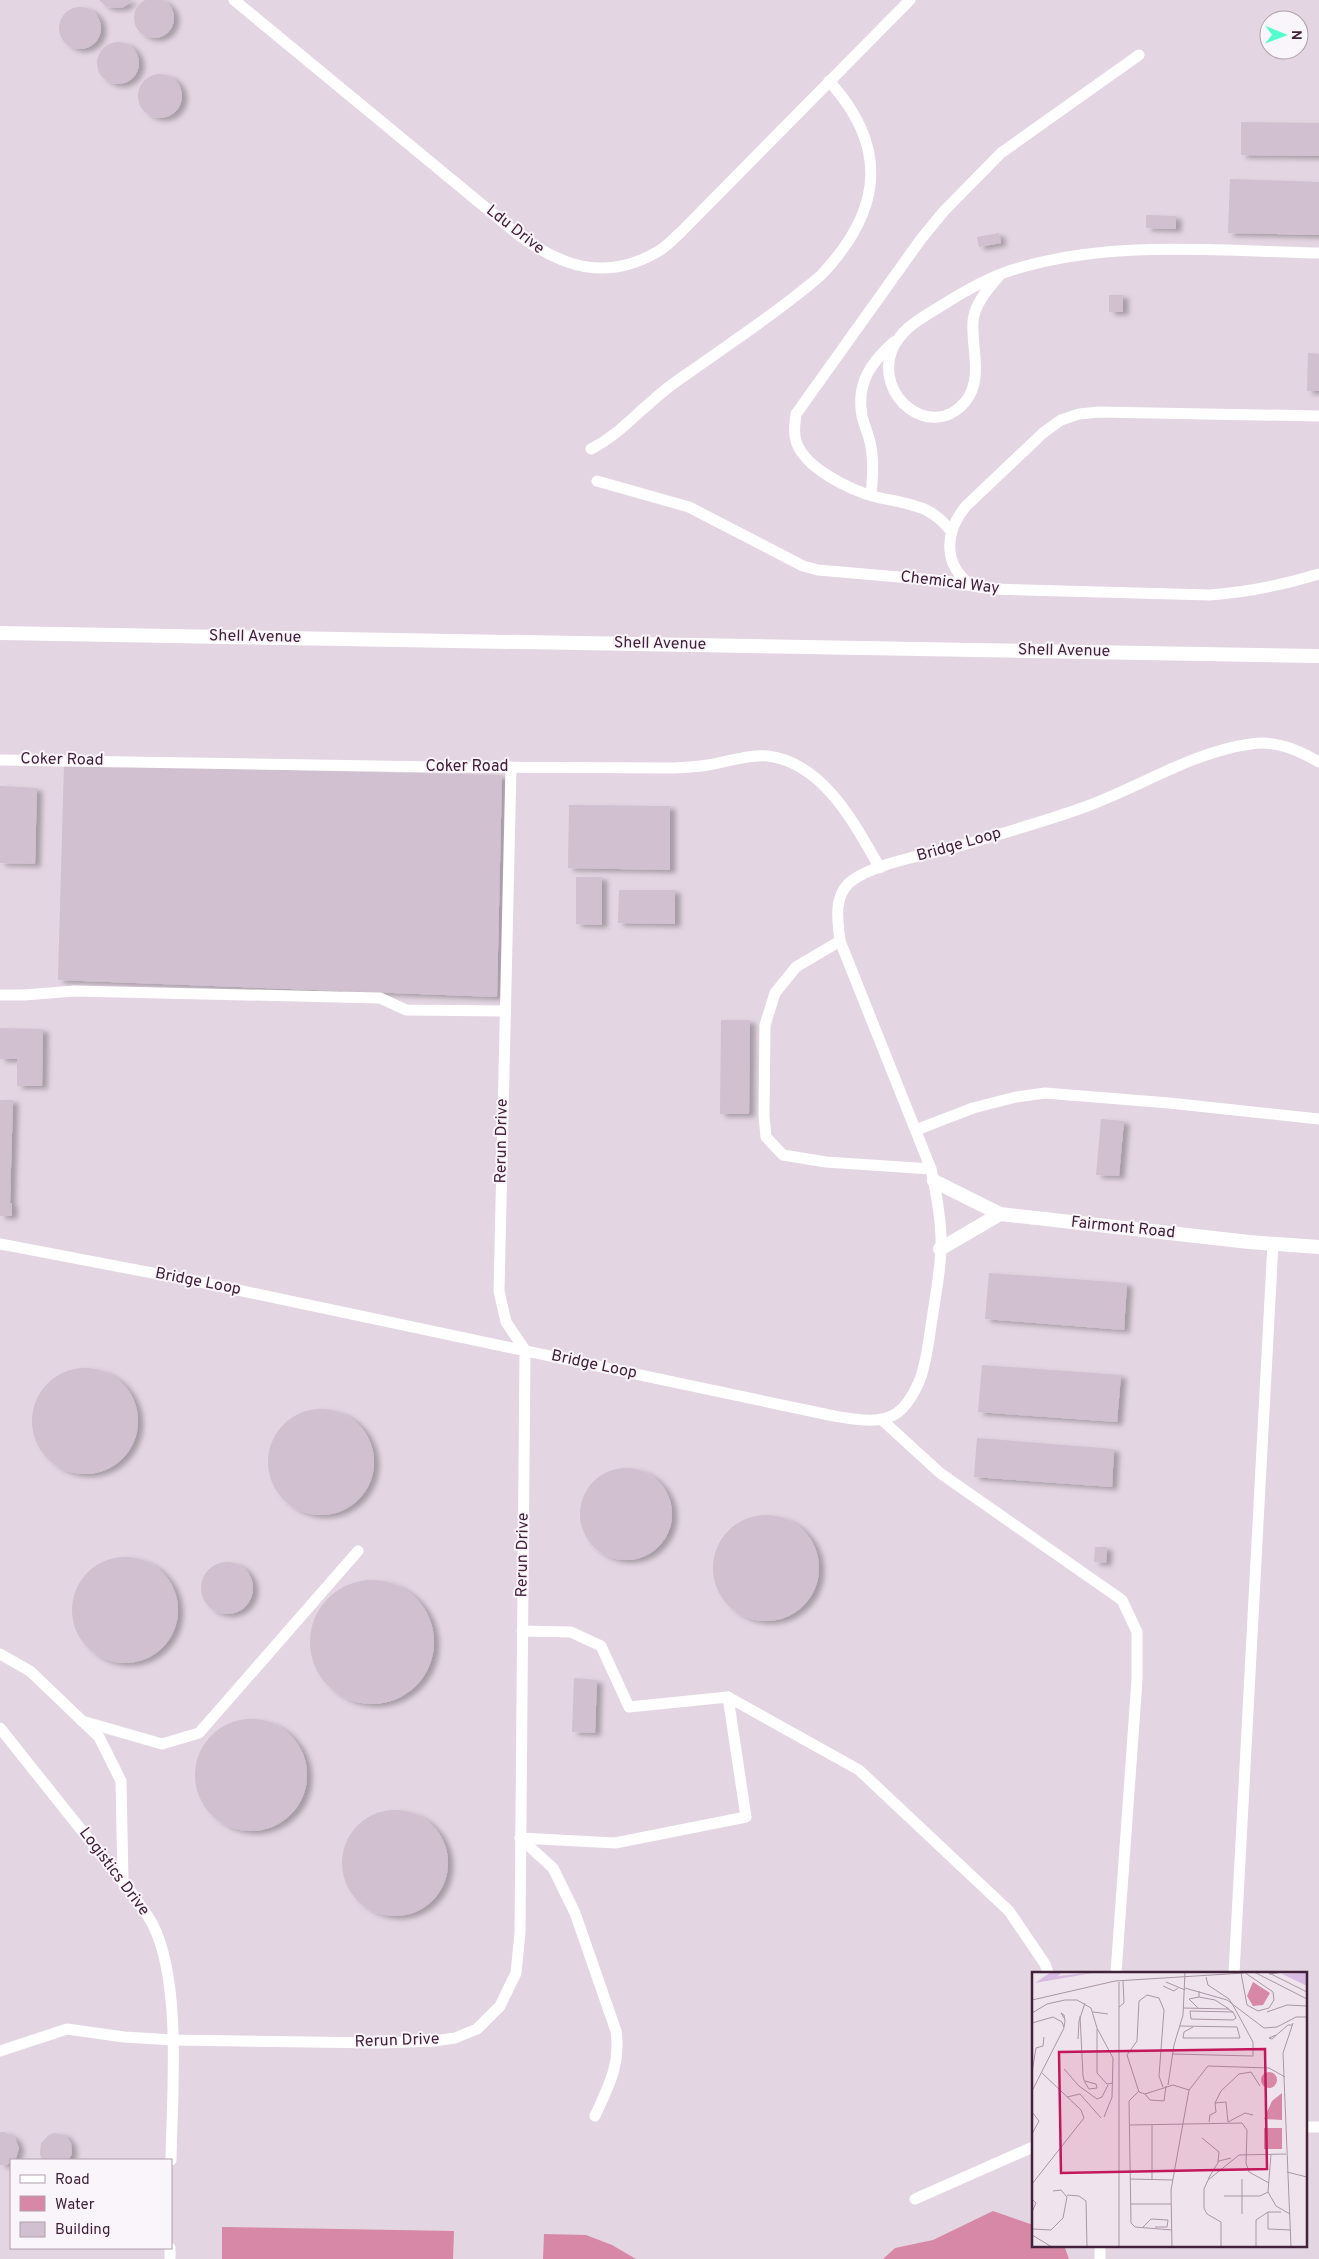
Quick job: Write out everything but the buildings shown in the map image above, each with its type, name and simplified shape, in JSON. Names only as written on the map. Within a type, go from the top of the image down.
[{"type":"street","name":"Shell Avenue","points":[[0,633],[1319,656]]},
{"type":"street","name":"Fairmont Road","points":[[932,1175],[1000,1214],[1319,1247]]},
{"type":"street","points":[[940,1250],[1000,1214]]},
{"type":"lane","name":"Ldu Drive","points":[[234,0],[520,236],[543,253],[566,263],[589,268],[615,267],[631,263],[659,251],[681,232],[910,0]]},
{"type":"lane","points":[[951,531],[942,520],[926,510],[872,495],[834,479],[816,467],[802,452],[796,442],[794,428],[796,414],[921,239],[944,211],[1002,153],[1139,55]]},
{"type":"lane","points":[[592,449],[608,441],[650,402],[760,324],[823,273],[859,225],[866,208],[870,186],[871,168],[867,141],[858,120],[845,98],[829,80]]},
{"type":"lane","points":[[872,495],[872,458],[862,415],[863,384],[869,369],[877,357],[896,341],[911,324],[963,292],[1011,271],[1057,259],[1137,250],[1319,253]]},
{"type":"lane","points":[[896,341],[890,356],[889,374],[893,391],[903,405],[914,413],[929,416],[944,416],[957,410],[967,400],[974,384],[974,320],[978,304],[999,276]]},
{"type":"lane","points":[[972,586],[960,577],[953,564],[951,531],[957,517],[1043,432],[1061,420],[1079,414],[1099,412],[1319,416]]},
{"type":"lane","name":"Chemical Way","points":[[597,481],[689,507],[803,566],[818,570],[945,580],[992,589],[1210,595],[1244,593],[1319,574]]},
{"type":"lane","name":"Bridge Loop","points":[[0,1244],[200,1282],[834,1416],[860,1420],[881,1419],[897,1413],[910,1399],[919,1381],[926,1356],[939,1276],[939,1206],[932,1175],[916,1130],[840,941],[837,913],[841,894],[849,884],[862,874],[1083,808],[1206,755],[1229,748],[1253,743],[1274,744],[1299,751],[1319,762]]},
{"type":"lane","name":"Coker Road","points":[[0,760],[674,768],[767,756],[789,761],[808,773],[832,795],[856,827],[880,868]]},
{"type":"lane","name":"Rerun Drive","points":[[0,2051],[67,2029],[124,2037],[173,2040],[406,2042],[455,2038],[477,2030],[500,2006],[516,1973],[520,1933],[525,1350],[506,1322],[499,1291],[511,767]]},
{"type":"lane","points":[[840,941],[796,967],[775,993],[765,1025],[764,1116],[766,1137],[783,1155],[932,1175]]},
{"type":"lane","points":[[0,995],[24,996],[74,990],[380,998],[406,1010],[504,1011]]},
{"type":"lane","points":[[916,1130],[973,1108],[1016,1097],[1044,1093],[1169,1103],[1319,1119]]},
{"type":"lane","points":[[1234,1972],[1273,1243]]},
{"type":"lane","points":[[881,1419],[940,1473],[1122,1600],[1137,1632],[1137,1680],[1116,1972]]},
{"type":"lane","points":[[82,1721],[162,1744],[199,1734],[358,1551]]},
{"type":"lane","points":[[522,1631],[571,1632],[601,1646],[629,1707],[728,1697],[859,1770],[1008,1911],[1045,1964],[1048,1972]]},
{"type":"lane","points":[[0,1654],[30,1671],[99,1737],[121,1781],[122,1881]]},
{"type":"lane","points":[[520,1838],[615,1843],[746,1816],[728,1697]]},
{"type":"lane","name":"Logistics Drive","points":[[0,1728],[122,1881],[153,1925],[162,1948],[169,1988],[173,2040],[171,2159]]},
{"type":"lane","points":[[520,1838],[553,1868],[575,1913],[616,2031],[617,2064],[595,2116]]},
{"type":"lane","points":[[1306,2127],[1319,2127]]},
{"type":"lane","points":[[915,2200],[1032,2147]]},
{"type":"lane","points":[[1100,2246],[1100,2259]]},
{"type":"shaded area","points":[[0,0],[1319,0],[1319,2259],[0,2259]]},
{"type":"water","points":[[993,2211],[1032,2225],[1032,2246],[1064,2246],[1069,2259],[883,2259],[895,2248],[933,2240]]},
{"type":"water","points":[[222,2227],[454,2231],[453,2259],[222,2259]]},
{"type":"water","points":[[544,2234],[586,2235],[612,2245],[636,2259],[543,2259]]}]
